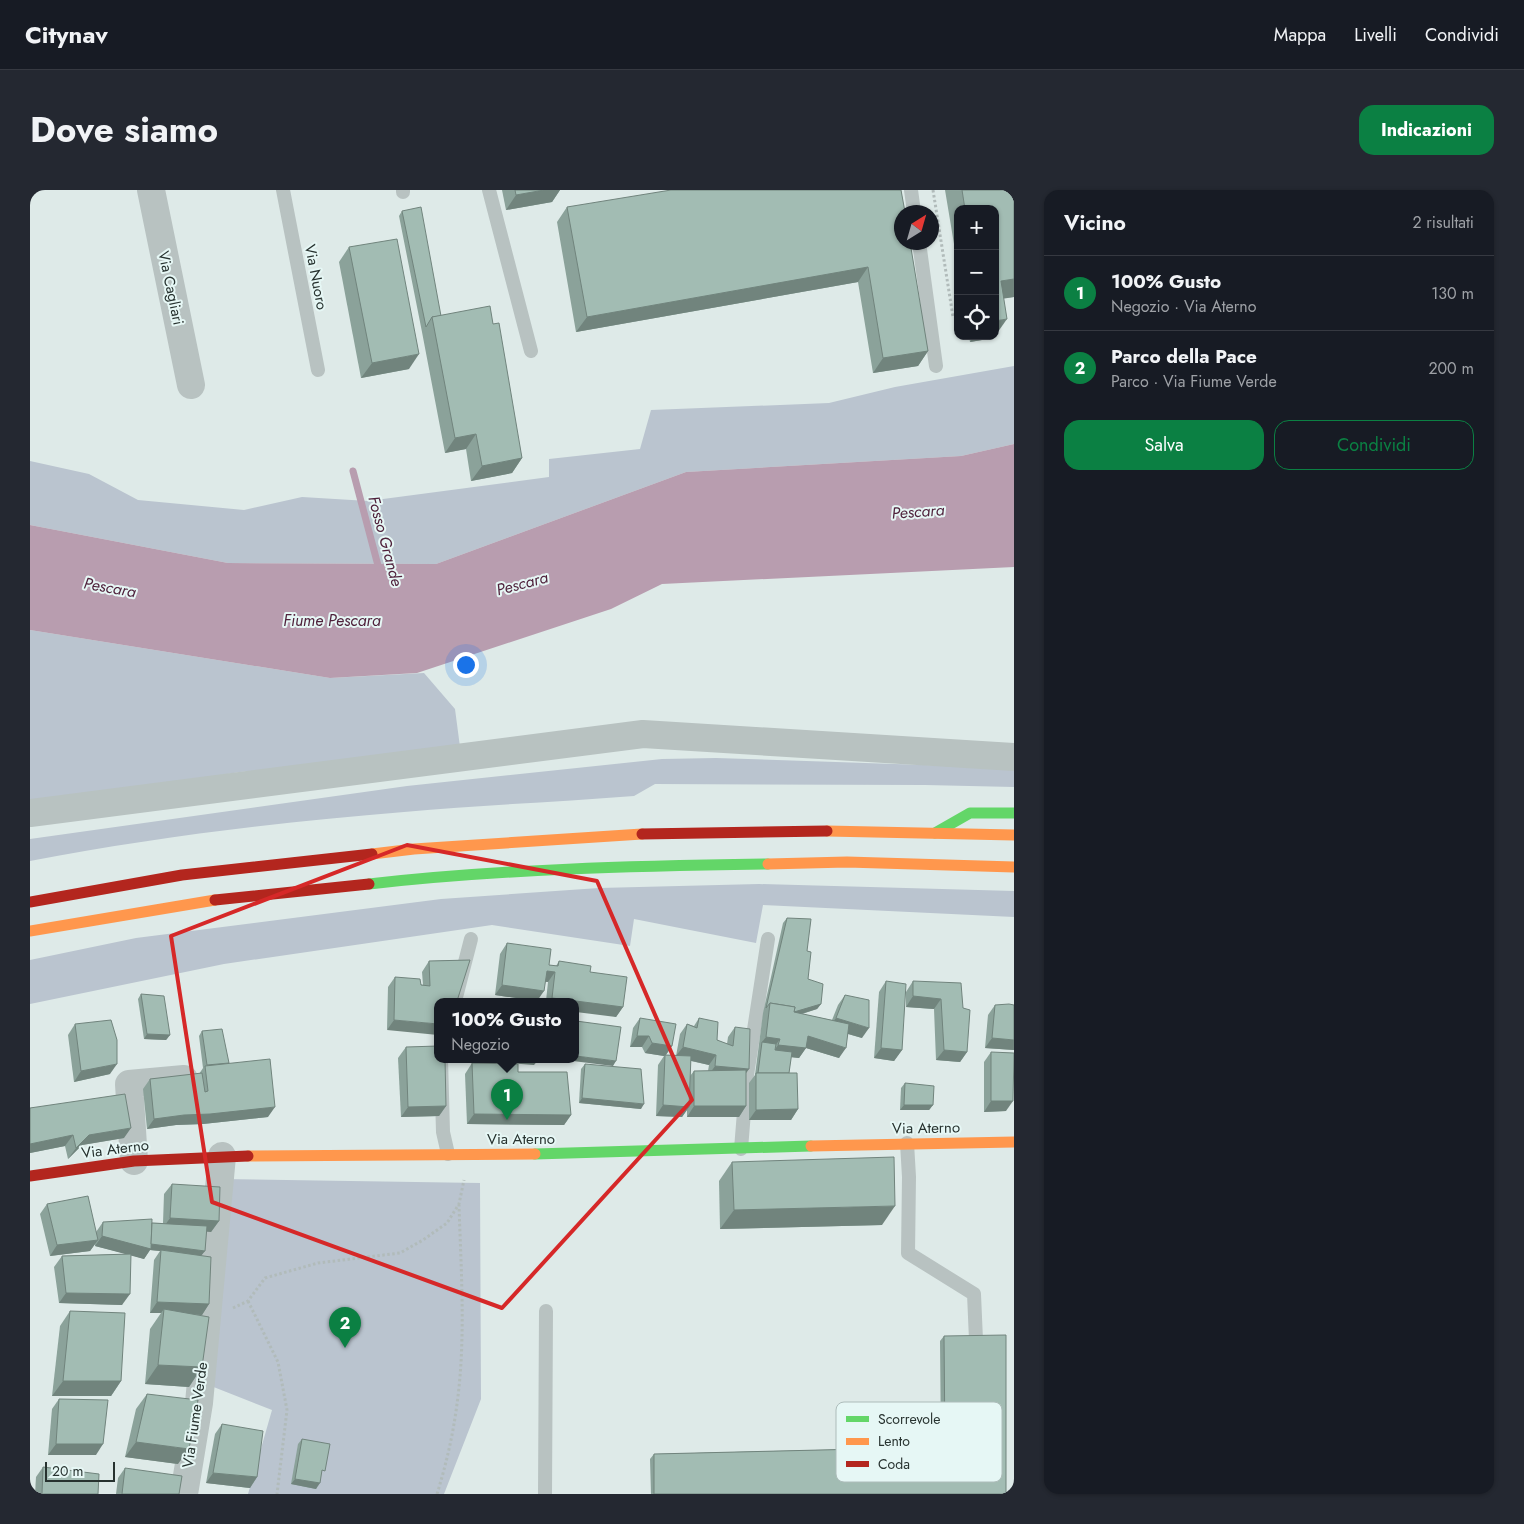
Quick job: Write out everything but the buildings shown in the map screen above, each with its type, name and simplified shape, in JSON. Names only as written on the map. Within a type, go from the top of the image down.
[{"type":"main road","points":[[935,833],[970,812],[1014,813]]},
{"type":"main road","points":[[30,902],[182,874],[414,849],[644,834],[802,831],[1014,835]]},
{"type":"main road","points":[[30,932],[200,902],[422,878],[681,865],[846,862],[1014,867]]},
{"type":"main road","name":"Via Aterno","points":[[30,1176],[134,1161],[222,1156],[599,1153],[907,1143],[1014,1142]]},
{"type":"street","name":"Via Cagliari","points":[[151,190],[191,385]]},
{"type":"street","points":[[30,813],[643,734],[1014,757]]},
{"type":"street","points":[[134,1161],[129,1084],[192,1078]]},
{"type":"street","name":"Via Fiume Verde","points":[[184,1494],[199,1403],[222,1156]]},
{"type":"lane","name":"Via Nuoro","points":[[283,190],[318,370]]},
{"type":"lane","points":[[489,190],[532,351]]},
{"type":"lane","points":[[911,190],[913,205]]},
{"type":"lane","points":[[920,250],[936,366]]},
{"type":"lane","points":[[456,998],[471,939]]},
{"type":"lane","points":[[742,1148],[747,1075],[768,939]]},
{"type":"lane","points":[[441,1063],[443,1132],[454,1154]]},
{"type":"lane","points":[[907,1143],[909,1177],[908,1254],[974,1294],[976,1340]]},
{"type":"lane","points":[[545,1494],[546,1311]]},
{"type":"path","points":[[933,190],[953,317]]},
{"type":"path","points":[[437,1494],[447,1461],[458,1403],[463,1319],[459,1204],[464,1183],[454,1154]]},
{"type":"path","points":[[208,1311],[236,1308],[248,1302],[265,1278],[318,1263],[400,1253],[423,1240],[447,1222],[459,1204]]},
{"type":"path","points":[[248,1302],[278,1362],[287,1410],[276,1494]]},
{"type":"highlighted area","points":[[407,845],[597,881],[692,1100],[502,1308],[212,1202],[171,936]]},
{"type":"shaded area","points":[[1014,366],[1014,444],[961,456],[686,472],[436,564],[228,563],[30,525],[30,461],[89,474],[138,500],[244,510],[302,497],[368,501],[549,477],[549,459],[640,449],[651,410],[829,403],[895,387]]},
{"type":"shaded area","points":[[30,630],[330,678],[424,673],[455,709],[460,747],[309,767],[240,772],[30,806]]},
{"type":"shaded area","points":[[716,758],[1014,768],[1014,787],[655,784],[634,796],[310,820],[217,831],[30,861],[30,839],[407,786],[662,759]]},
{"type":"shaded area","points":[[759,884],[1014,891],[1014,917],[763,905],[756,943],[634,919],[630,946],[492,925],[224,964],[30,1004],[30,960],[136,938],[441,899],[599,888]]},
{"type":"shaded area","points":[[221,1179],[480,1183],[481,1399],[444,1494],[248,1494],[272,1410],[206,1384]]},
{"type":"water","name":"Fiume Pescara","points":[[1014,444],[1014,567],[662,584],[611,609],[417,673],[330,678],[30,630],[30,525],[228,563],[436,564],[686,472],[961,456]]},
{"type":"waterway","name":"Fosso Grande","points":[[353,471],[380,573]]},
{"type":"traffic: fast","points":[[935,833],[970,813],[1014,813]]},
{"type":"traffic: fast","points":[[369,884],[518,872],[618,867],[768,864]]},
{"type":"traffic: fast","points":[[535,1154],[811,1146]]},
{"type":"traffic: slow","points":[[827,831],[1014,835]]},
{"type":"traffic: slow","points":[[372,854],[414,849],[642,834]]},
{"type":"traffic: slow","points":[[768,864],[847,862],[1014,867]]},
{"type":"traffic: slow","points":[[30,931],[215,900]]},
{"type":"traffic: slow","points":[[811,1146],[1014,1142]]},
{"type":"traffic: slow","points":[[248,1156],[535,1154]]},
{"type":"traffic: jam","points":[[642,834],[827,831]]},
{"type":"traffic: jam","points":[[30,902],[182,875],[372,854]]},
{"type":"traffic: jam","points":[[215,900],[369,884]]},
{"type":"traffic: jam","points":[[30,1176],[134,1161],[248,1156]]},
{"type":"place","name":"100% Gusto","points":[[507,1120]]},
{"type":"place","name":"Parco della Pace","points":[[345,1348]]},
{"type":"water label","name":"Pescara","points":[[918,511]]},
{"type":"water label","name":"Pescara","points":[[522,583]]},
{"type":"water label","name":"Pescara","points":[[110,587]]}]
